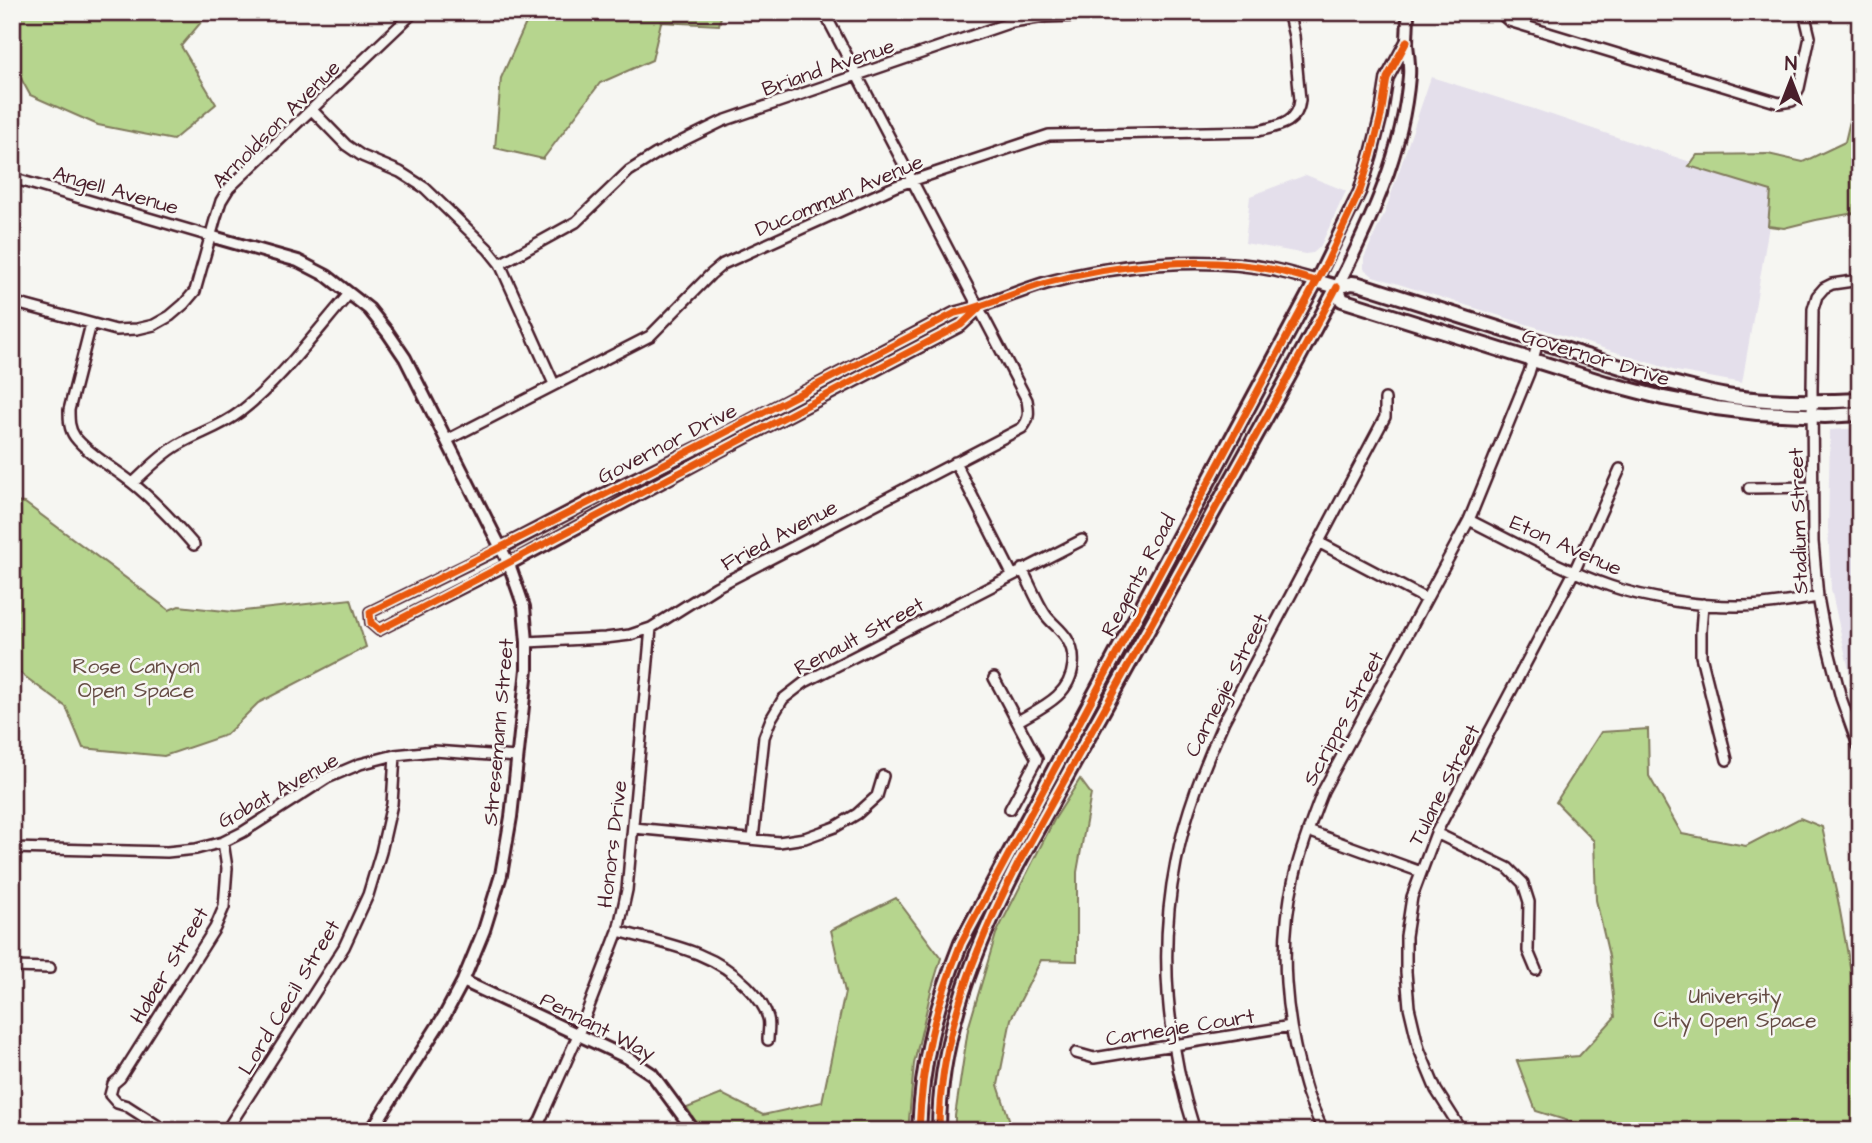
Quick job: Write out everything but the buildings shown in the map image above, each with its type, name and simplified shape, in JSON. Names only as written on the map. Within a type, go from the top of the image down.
[{"type":"main road","name":"Governor Drive","points":[[1316,281],[1336,287],[1359,284],[1538,342],[1704,391],[1757,399],[1860,400]]},
{"type":"main road","name":"Regents Road","points":[[919,1131],[921,1092],[929,1038],[937,1007],[965,934],[1316,281]]},
{"type":"main road","name":"Governor Drive","points":[[1336,287],[1342,300],[1606,383],[1663,398],[1757,413],[1812,416],[1860,414]]},
{"type":"main road","name":"Regents Road","points":[[939,1131],[942,1084],[955,1018],[984,934],[1017,866],[1336,287]]},
{"type":"street","name":"Arnoldson Avenue","points":[[12,302],[116,330],[154,325],[170,316],[195,290],[210,236],[229,188],[414,12]]},
{"type":"street","points":[[824,12],[979,308]]},
{"type":"street","name":"Briand Avenue","points":[[500,264],[576,222],[629,171],[656,154],[723,121],[1012,22],[1045,17],[1206,12]]},
{"type":"street","name":"Ducommun Avenue","points":[[447,440],[650,336],[723,264],[912,181],[1049,135],[1258,131],[1293,119],[1299,110],[1300,100],[1289,12]]},
{"type":"street","name":"Regents Road","points":[[1336,287],[1368,225],[1390,168],[1409,75],[1408,12]]},
{"type":"street","points":[[1499,12],[1508,21],[1779,103],[1792,101],[1799,88],[1810,37],[1804,12]]},
{"type":"street","name":"Regents Road","points":[[1316,281],[1360,191],[1381,116],[1387,78],[1407,41]]},
{"type":"street","points":[[312,110],[346,145],[362,156],[400,172],[425,188],[488,249],[500,264],[554,384]]},
{"type":"street","name":"Angell Avenue","points":[[12,178],[210,236]]},
{"type":"street","name":"Stresemann Street","points":[[210,236],[298,261],[327,276],[369,309],[405,358],[509,564],[524,607],[527,669],[511,817],[501,875],[484,930],[463,981],[446,1013],[371,1131]]},
{"type":"street","name":"Governor Drive","points":[[979,308],[961,325],[719,450],[509,564],[379,630],[371,623],[370,612],[712,441],[955,313],[979,308],[1043,284],[1135,266],[1207,263],[1273,270],[1316,281]]},
{"type":"street","name":"Stadium Street","points":[[1860,281],[1832,284],[1817,296],[1813,309],[1812,401],[1813,542],[1818,597],[1841,698],[1860,751]]},
{"type":"street","points":[[134,483],[162,455],[223,424],[241,411],[269,386],[349,294]]},
{"type":"street","name":"Fried Avenue","points":[[527,642],[605,638],[630,635],[651,628],[716,587],[1022,428],[1030,413],[1027,400],[979,308]]},
{"type":"street","points":[[91,324],[69,410],[69,424],[74,436],[83,446],[134,483],[194,545]]},
{"type":"street","name":"Scripps Street","points":[[1323,1131],[1305,1087],[1291,1026],[1285,972],[1287,920],[1294,878],[1323,791],[1469,520],[1529,373],[1538,342]]},
{"type":"street","name":"Carnegie Street","points":[[1195,1131],[1173,1046],[1167,989],[1167,921],[1176,862],[1188,815],[1202,772],[1224,721],[1385,417],[1385,399]]},
{"type":"street","points":[[955,462],[1012,575]]},
{"type":"street","name":"Tulane Street","points":[[1462,1131],[1436,1090],[1419,1049],[1409,1007],[1406,936],[1412,897],[1436,833],[1574,572],[1620,469]]},
{"type":"street","points":[[1749,488],[1813,487]]},
{"type":"street","name":"Eton Avenue","points":[[1469,520],[1574,572],[1613,587],[1655,598],[1743,606],[1818,597]]},
{"type":"street","name":"Renault Street","points":[[754,839],[764,737],[783,699],[805,682],[1082,540]]},
{"type":"street","points":[[1320,543],[1426,598]]},
{"type":"street","points":[[1018,721],[1053,701],[1066,688],[1072,676],[1073,656],[1068,641],[1046,616],[1022,569]]},
{"type":"street","points":[[1703,604],[1702,656],[1727,760]]},
{"type":"street","name":"Honors Drive","points":[[533,1131],[578,1035],[618,931],[627,890],[634,828],[651,628]]},
{"type":"street","points":[[994,678],[1037,759],[1010,809]]},
{"type":"street","name":"Gobat Avenue","points":[[12,848],[167,852],[196,849],[223,842],[243,832],[327,778],[360,764],[394,755],[434,751],[517,757]]},
{"type":"street","name":"Lord Cecil Street","points":[[226,1131],[344,947],[368,895],[382,852],[392,804],[394,755]]},
{"type":"street","points":[[634,828],[779,842],[805,838],[835,827],[857,814],[877,796],[883,776]]},
{"type":"street","points":[[1308,831],[1421,872]]},
{"type":"street","points":[[1436,833],[1508,868],[1523,883],[1529,902],[1528,951],[1536,970]]},
{"type":"street","name":"Haber Street","points":[[166,1131],[127,1106],[117,1103],[110,1095],[113,1084],[120,1078],[215,928],[224,907],[227,868],[223,842]]},
{"type":"street","points":[[618,931],[692,951],[719,963],[758,997],[768,1019],[768,1040]]},
{"type":"street","points":[[12,967],[50,968]]},
{"type":"street","name":"Pennant Way","points":[[463,981],[628,1058],[652,1074],[694,1131]]},
{"type":"street","name":"Carnegie Court","points":[[1076,1053],[1094,1058],[1291,1026]]},
{"type":"shaded area","points":[[1431,77],[1773,190],[1742,383],[1676,371],[1373,276],[1364,269],[1364,258],[1385,212]]},
{"type":"shaded area","points":[[1306,175],[1346,191],[1320,247],[1313,253],[1305,254],[1245,243],[1250,196]]},
{"type":"shaded area","points":[[1860,428],[1860,707],[1854,693],[1831,589],[1828,528],[1830,430]]},
{"type":"green space","points":[[12,12],[217,12],[207,15],[181,46],[216,104],[173,140],[98,125],[30,95],[12,62]]},
{"type":"green space","points":[[531,12],[722,12],[719,25],[661,22],[652,60],[600,83],[543,159],[495,148],[501,78]]},
{"type":"green space","points":[[1856,12],[1860,12],[1860,212],[1784,228],[1768,226],[1771,191],[1689,166],[1697,155],[1768,154],[1803,162],[1845,142],[1856,95]]},
{"type":"green space","name":"Rose Canyon Open Space","points":[[12,502],[25,503],[169,610],[179,606],[234,612],[351,599],[366,647],[258,703],[226,735],[164,756],[83,748],[66,707],[16,670],[12,671]]},
{"type":"green space","name":"University City Open Space","points":[[1648,729],[1649,776],[1682,834],[1746,846],[1800,818],[1822,827],[1860,1022],[1860,1131],[1608,1131],[1536,1111],[1517,1061],[1579,1056],[1615,1017],[1609,956],[1596,900],[1594,841],[1556,802],[1601,732]]},
{"type":"green space","points":[[1080,779],[1091,794],[1077,872],[1077,961],[1041,960],[1011,1019],[998,1085],[1013,1131],[955,1131],[968,1029],[996,934],[1054,820]]},
{"type":"green space","points":[[896,898],[941,958],[914,1064],[908,1131],[702,1131],[687,1108],[722,1094],[763,1115],[822,1102],[845,992],[831,930]]},
{"type":"cycle path","points":[[919,1131],[923,1081],[931,1035],[961,943],[1327,262],[1360,191],[1381,116],[1387,78],[1407,41]]},
{"type":"cycle path","points":[[979,308],[961,325],[379,630],[371,623],[370,612],[591,502],[955,313],[1073,276],[1160,264],[1248,265],[1316,281]]},
{"type":"cycle path","points":[[939,1131],[945,1061],[953,1027],[974,961],[1002,897],[1337,287]]}]
